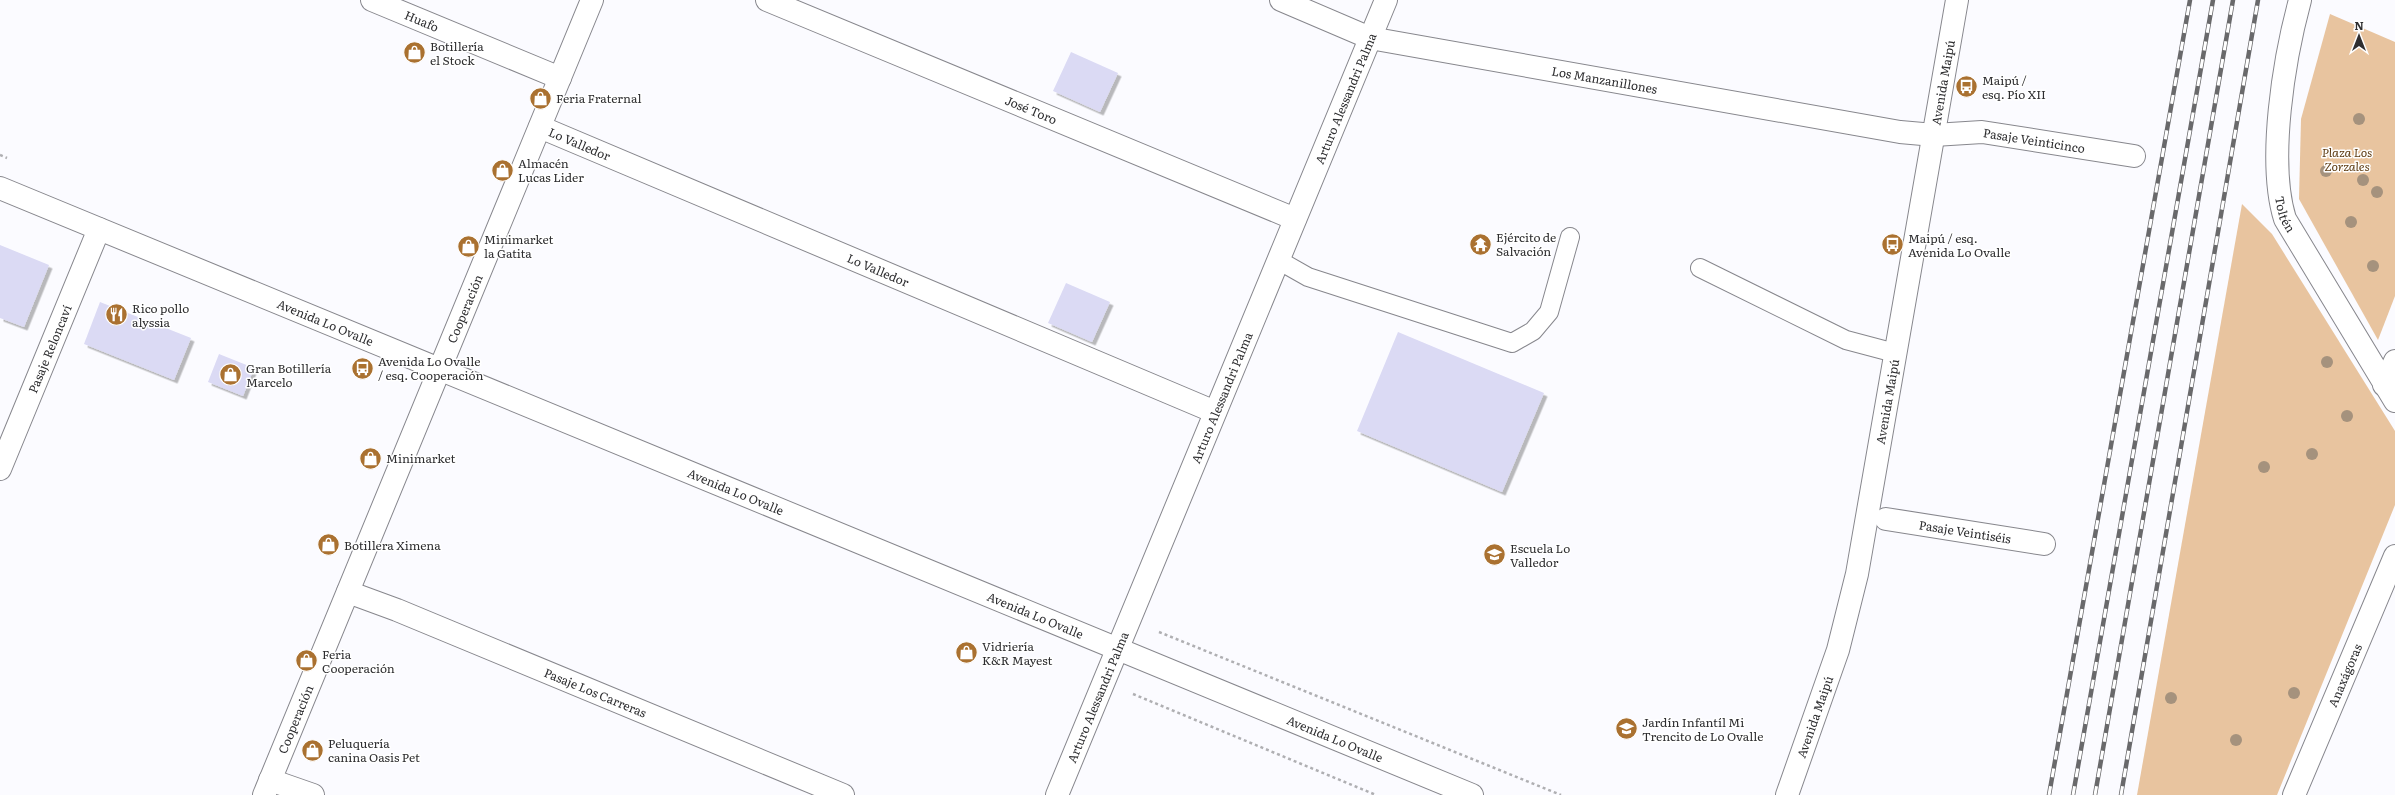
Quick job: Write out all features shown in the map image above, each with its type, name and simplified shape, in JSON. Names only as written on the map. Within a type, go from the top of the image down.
[{"type":"street","name":"Huafo","points":[[372,0],[560,78]]},
{"type":"street","name":"Cooperación","points":[[267,788],[592,0]]},
{"type":"street","name":"José Toro","points":[[767,0],[1295,219]]},
{"type":"street","name":"Los Manzanillones","points":[[1281,0],[1370,38],[1900,132],[1934,135]]},
{"type":"street","name":"Arturo Alessandri Palma","points":[[1057,795],[1386,0]]},
{"type":"street","name":"Avenida Maipú","points":[[1787,795],[1824,695],[1840,642],[1859,560],[1957,0]]},
{"type":"street","name":"Toltén","points":[[2300,0],[2289,39],[2278,135],[2277,168],[2281,204],[2285,219],[2390,393]]},
{"type":"street","name":"Lo Valledor","points":[[540,127],[1215,412]]},
{"type":"street","name":"Pasaje Veinticinco","points":[[1934,135],[1982,132],[2134,156]]},
{"type":"street","name":"Avenida Lo Ovalle","points":[[0,188],[1472,795]]},
{"type":"street","name":"Pasaje Reloncaví","points":[[0,470],[100,229]]},
{"type":"street","points":[[2390,393],[2395,361]]},
{"type":"street","name":"Pasaje Veintiséis","points":[[1886,519],[2044,544]]},
{"type":"street","name":"Anaxágoras","points":[[2294,795],[2395,556]]},
{"type":"street","name":"Pasaje Los Carreras","points":[[348,592],[397,610],[843,795]]},
{"type":"street","points":[[267,788],[313,795]]},
{"type":"lane","points":[[1278,260],[1308,277],[1512,343],[1533,331],[1549,312],[1570,237]]},
{"type":"lane","points":[[1700,268],[1846,340],[1895,354]]},
{"type":"path","points":[[1159,632],[1561,795]]},
{"type":"path","points":[[1133,694],[1376,795]]},
{"type":"green space","name":"Plaza Los Zorzales","points":[[2330,14],[2395,42],[2395,296],[2378,340],[2299,199],[2301,119]]},
{"type":"green space","points":[[2242,204],[2272,234],[2395,431],[2395,505],[2277,795],[2137,795]]},
{"type":"building","points":[[1071,52],[1118,73],[1100,112],[1053,91]]},
{"type":"building","points":[[0,245],[49,265],[24,327],[0,318]]},
{"type":"building","points":[[1066,283],[1110,302],[1092,342],[1048,323]]},
{"type":"building","points":[[100,302],[191,338],[174,380],[84,344]]},
{"type":"building","points":[[1398,332],[1544,393],[1502,492],[1357,431]]},
{"type":"building","name":"Gran Botillería Marcelo","points":[[219,354],[254,368],[243,396],[208,382]]},
{"type":"railway","points":[[2049,795],[2190,0]]},
{"type":"railway","points":[[2073,795],[2213,0]]},
{"type":"railway","points":[[2095,795],[2233,0]]},
{"type":"railway","points":[[2121,795],[2258,0]]},
{"type":"place","name":"Botillería el Stock","points":[[415,53]]},
{"type":"place","name":"Maipú / esq. Pío XII","points":[[1967,87]]},
{"type":"place","name":"Feria Fraternal","points":[[541,98]]},
{"type":"place","name":"Almacén Lucas Lider","points":[[502,170]]},
{"type":"place","name":"Ejército de Salvación","points":[[1480,244]]},
{"type":"place","name":"Maipú / esq. Avenida Lo Ovalle","points":[[1893,245]]},
{"type":"place","name":"Minimarket la Gatita","points":[[469,246]]},
{"type":"place","name":"Rico pollo alyssia","points":[[116,315]]},
{"type":"place","name":"Avenida Lo Ovalle / esq. Cooperación","points":[[363,368]]},
{"type":"place","name":"Gran Botillería Marcelo","points":[[231,375]]},
{"type":"place","name":"Minimarket","points":[[371,458]]},
{"type":"place","name":"Botillera Ximena","points":[[329,545]]},
{"type":"place","name":"Escuela Lo Valledor","points":[[1495,555]]},
{"type":"place","name":"Vidriería K&R Mayest","points":[[966,653]]},
{"type":"place","name":"Feria Cooperación","points":[[307,661]]},
{"type":"place","name":"Jardín Infantíl Mi Trencito de Lo Ovalle","points":[[1627,729]]},
{"type":"place","name":"Peluquería canina Oasis Pet","points":[[313,750]]}]
